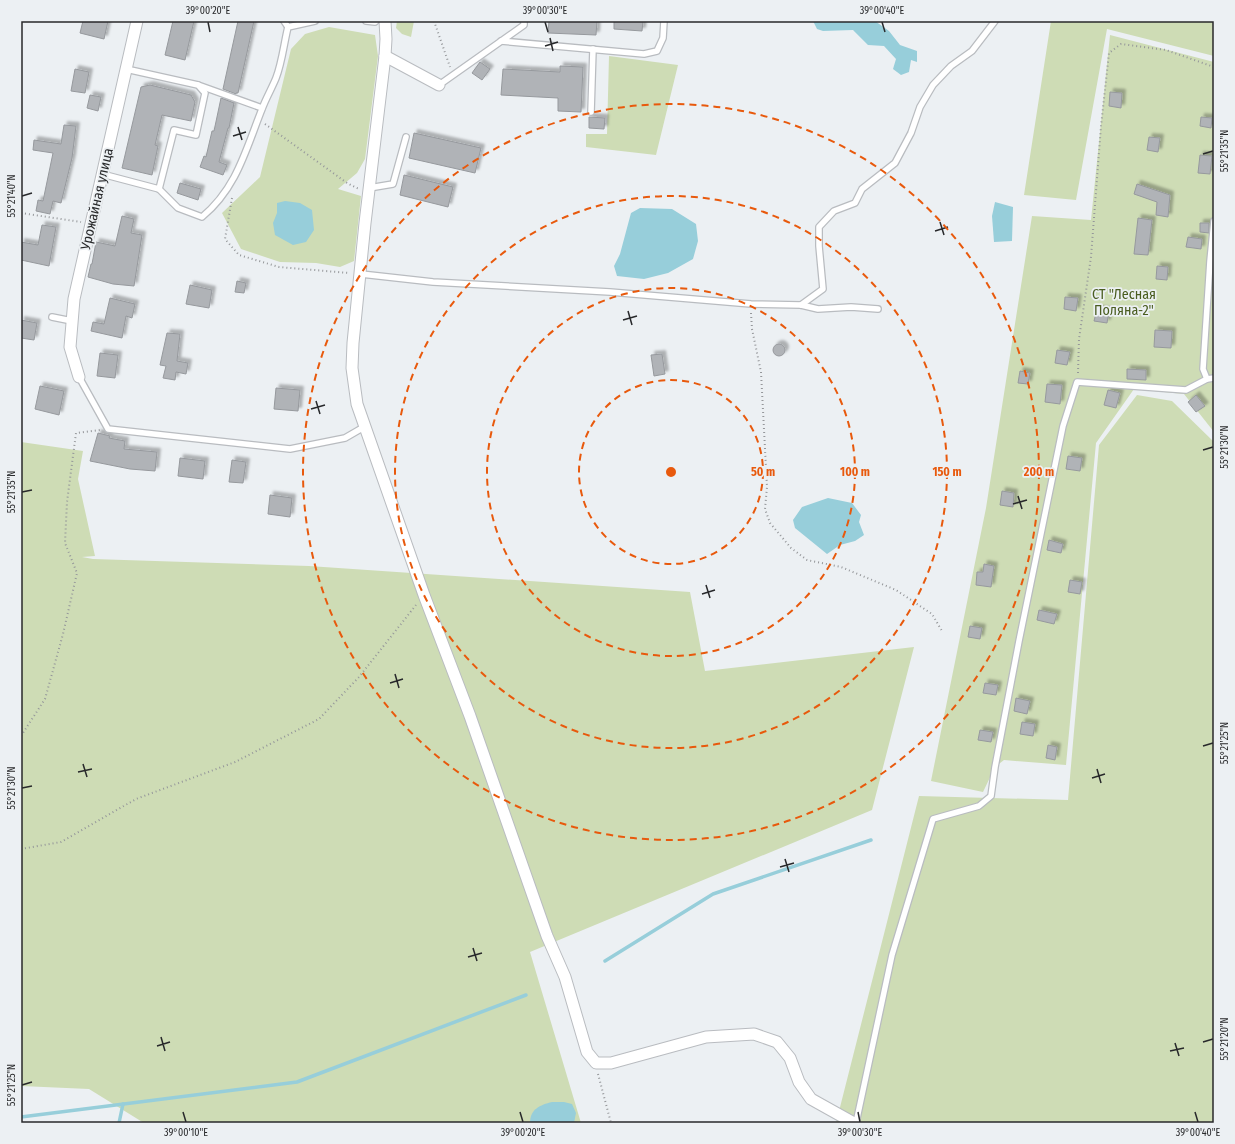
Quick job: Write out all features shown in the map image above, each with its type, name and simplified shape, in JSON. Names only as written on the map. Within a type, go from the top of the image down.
[{"type":"street","name":"Урожайная улица","points":[[79,377],[70,347],[74,299],[137,21]]},
{"type":"street","points":[[385,21],[385,56],[353,343],[352,368],[357,404],[424,595],[470,716],[547,936],[565,977],[587,1052],[596,1063],[611,1063],[706,1037],[754,1034],[777,1042],[790,1058],[799,1082],[811,1099],[855,1123]]},
{"type":"street","points":[[385,56],[439,86]]},
{"type":"lane","points":[[102,174],[159,189],[178,208],[202,217],[212,208],[239,169],[262,108],[277,77],[288,27],[284,21]]},
{"type":"lane","points":[[288,27],[316,21]]},
{"type":"lane","points":[[366,21],[376,21]]},
{"type":"lane","points":[[439,86],[524,25],[524,21]]},
{"type":"lane","points":[[502,41],[644,54],[657,51],[663,38],[664,21]]},
{"type":"lane","points":[[801,305],[823,289],[818,246],[819,227],[834,211],[855,203],[862,189],[895,163],[911,133],[920,107],[933,85],[951,66],[972,51],[995,21]]},
{"type":"lane","points":[[591,112],[593,49]]},
{"type":"lane","points":[[126,69],[198,85],[262,108]]},
{"type":"lane","points":[[159,189],[174,130],[196,135],[205,93],[198,85]]},
{"type":"lane","points":[[369,191],[393,184],[406,137]]},
{"type":"lane","points":[[1207,379],[1203,369],[1214,221]]},
{"type":"lane","points":[[360,274],[432,282],[610,292],[751,304],[801,305],[818,309],[851,307],[878,309]]},
{"type":"lane","points":[[52,317],[72,321]]},
{"type":"lane","points":[[79,377],[108,429],[290,449],[345,438],[364,427]]},
{"type":"lane","points":[[855,1123],[892,954],[932,819],[979,806],[991,796],[995,767],[1019,641],[1062,426],[1077,382],[1186,390],[1207,379],[1214,378]]},
{"type":"path","points":[[434,21],[450,65],[451,77]]},
{"type":"path","points":[[1077,382],[1079,339],[1091,257],[1101,126],[1109,53],[1121,44],[1166,50],[1214,67]]},
{"type":"path","points":[[258,118],[347,183],[369,191]]},
{"type":"path","points":[[227,188],[232,197],[225,239],[239,255],[278,267],[360,274]]},
{"type":"path","points":[[21,212],[91,224]]},
{"type":"path","points":[[751,304],[752,329],[761,372],[767,487],[765,509],[770,523],[791,548],[807,560],[841,567],[896,590],[932,614],[942,631]]},
{"type":"path","points":[[21,736],[45,699],[63,634],[77,573],[65,544],[67,502],[76,433],[108,429]]},
{"type":"path","points":[[21,849],[61,842],[136,799],[235,762],[319,719],[359,677],[424,595]]},
{"type":"path","points":[[596,1063],[611,1123]]},
{"type":"green space","points":[[397,21],[414,21],[411,37],[402,34],[396,28]]},
{"type":"green space","points":[[1051,21],[1214,21],[1214,56],[1107,29],[1076,200],[1024,195]]},
{"type":"green space","points":[[329,27],[375,35],[378,56],[365,159],[357,173],[338,189],[361,196],[354,261],[340,267],[316,263],[280,262],[241,249],[222,213],[260,177],[291,49],[305,34]]},
{"type":"green space","name":"СТ \"Лесная Поляна-2\"","points":[[1110,35],[1214,62],[1214,432],[1184,394],[1134,389],[1096,443],[1066,765],[1004,760],[995,767],[983,792],[931,781],[986,508],[1032,216],[1091,220]]},
{"type":"green space","points":[[609,56],[678,65],[656,155],[586,147],[586,134],[607,134]]},
{"type":"green space","points":[[1137,395],[1172,401],[1214,442],[1214,1123],[836,1123],[919,796],[1068,800],[1099,445]]},
{"type":"green space","points":[[21,442],[83,451],[78,479],[95,556],[82,557],[93,559],[309,566],[690,592],[705,671],[914,647],[872,810],[530,952],[581,1123],[144,1123],[89,1089],[21,1086]]},
{"type":"water","points":[[813,21],[875,21],[889,31],[900,45],[917,51],[917,62],[911,60],[909,72],[901,75],[893,69],[896,59],[884,46],[868,45],[853,30],[823,31],[817,29]]},
{"type":"water","points":[[285,201],[300,203],[312,210],[314,230],[306,242],[293,245],[275,235],[273,223],[277,213],[277,203]]},
{"type":"water","points":[[995,202],[1013,207],[1012,241],[994,242],[992,216]]},
{"type":"water","points":[[640,208],[672,209],[696,224],[698,241],[693,259],[668,273],[644,279],[617,276],[614,266],[620,254],[631,213]]},
{"type":"water","points":[[828,498],[852,503],[861,515],[859,522],[864,535],[855,541],[840,545],[827,554],[795,528],[793,520],[802,507]]},
{"type":"water","points":[[552,1102],[572,1104],[576,1113],[574,1123],[530,1123],[530,1118],[536,1108]]},
{"type":"building","points":[[83,21],[108,21],[104,39],[80,33]]},
{"type":"building","points":[[173,21],[194,21],[185,60],[165,55]]},
{"type":"building","points":[[238,21],[254,21],[238,93],[236,94],[223,89]]},
{"type":"building","points":[[549,21],[597,21],[596,35],[548,33]]},
{"type":"building","points":[[614,21],[643,21],[642,31],[614,29]]},
{"type":"building","points":[[480,62],[490,69],[482,80],[472,73]]},
{"type":"building","points":[[560,66],[583,67],[581,112],[558,111],[558,98],[501,95],[503,69],[560,72]]},
{"type":"building","points":[[75,69],[89,72],[85,93],[71,91]]},
{"type":"building","points":[[150,85],[191,95],[195,102],[191,121],[162,115],[155,145],[158,146],[152,175],[122,168],[141,87]]},
{"type":"building","points":[[1110,92],[1122,93],[1121,108],[1109,106]]},
{"type":"building","points":[[90,95],[101,97],[98,111],[87,108]]},
{"type":"building","points":[[221,98],[234,103],[229,128],[219,162],[227,165],[223,175],[200,167],[204,156],[206,157],[212,131],[214,131]]},
{"type":"building","points":[[589,117],[605,118],[604,129],[589,128]]},
{"type":"building","points":[[1201,117],[1212,118],[1211,128],[1200,126]]},
{"type":"building","points":[[64,125],[76,126],[72,158],[61,203],[53,201],[50,214],[36,211],[38,200],[43,201],[53,153],[33,150],[34,140],[61,144]]},
{"type":"building","points":[[414,133],[481,148],[475,173],[409,158]]},
{"type":"building","points":[[1149,137],[1160,138],[1158,152],[1147,150]]},
{"type":"building","points":[[1200,155],[1212,156],[1210,174],[1198,173]]},
{"type":"building","points":[[404,175],[453,187],[448,207],[400,195]]},
{"type":"building","points":[[180,183],[201,189],[198,200],[177,193]]},
{"type":"building","points":[[1137,184],[1170,195],[1168,217],[1156,215],[1157,202],[1134,194]]},
{"type":"building","points":[[122,216],[134,219],[131,233],[142,235],[134,286],[113,284],[88,277],[96,242],[115,246]]},
{"type":"building","points":[[1138,218],[1152,220],[1148,255],[1134,254]]},
{"type":"building","points":[[1200,223],[1209,223],[1209,233],[1200,232]]},
{"type":"building","points":[[42,225],[56,227],[49,266],[21,260],[21,242],[38,245]]},
{"type":"building","points":[[1188,237],[1202,239],[1201,249],[1186,247]]},
{"type":"building","points":[[1157,266],[1168,267],[1167,280],[1156,279]]},
{"type":"building","points":[[237,281],[246,283],[244,293],[235,292]]},
{"type":"building","points":[[190,285],[212,290],[209,308],[186,304]]},
{"type":"building","points":[[1065,297],[1078,298],[1076,311],[1064,309]]},
{"type":"building","points":[[110,298],[135,304],[132,318],[126,316],[122,338],[91,331],[93,322],[104,324]]},
{"type":"building","points":[[1097,309],[1109,311],[1107,323],[1094,321]]},
{"type":"building","points":[[21,320],[37,323],[34,340],[21,338]]},
{"type":"building","points":[[1155,330],[1172,331],[1171,348],[1154,347]]},
{"type":"building","points":[[167,333],[180,334],[177,361],[188,363],[186,374],[176,372],[175,380],[163,378],[166,366],[160,365]]},
{"type":"building","points":[[777,344],[781,344],[785,350],[781,356],[777,356],[773,352],[773,348]]},
{"type":"building","points":[[1057,350],[1070,352],[1067,365],[1055,363]]},
{"type":"building","points":[[100,353],[118,355],[115,378],[97,376]]},
{"type":"building","points":[[662,354],[665,374],[654,376],[651,355]]},
{"type":"building","points":[[1127,369],[1146,370],[1146,380],[1127,379]]},
{"type":"building","points":[[1020,371],[1030,373],[1028,384],[1018,383]]},
{"type":"building","points":[[1047,384],[1062,385],[1060,404],[1045,402]]},
{"type":"building","points":[[40,386],[64,391],[59,415],[35,409]]},
{"type":"building","points":[[276,388],[300,390],[298,411],[274,409]]},
{"type":"building","points":[[1108,390],[1120,393],[1116,408],[1104,405]]},
{"type":"building","points":[[1196,395],[1205,406],[1196,412],[1188,402]]},
{"type":"building","points":[[98,433],[110,436],[109,438],[125,441],[124,449],[157,452],[155,471],[130,469],[90,461]]},
{"type":"building","points":[[1068,456],[1082,458],[1080,471],[1066,469]]},
{"type":"building","points":[[180,458],[205,461],[203,479],[178,476]]},
{"type":"building","points":[[232,460],[246,462],[243,483],[229,482]]},
{"type":"building","points":[[1002,491],[1014,493],[1013,507],[1000,505]]},
{"type":"building","points":[[270,495],[292,498],[290,517],[268,514]]},
{"type":"building","points":[[1049,540],[1063,544],[1061,553],[1047,550]]},
{"type":"building","points":[[984,564],[994,566],[991,587],[976,585],[977,572],[983,572]]},
{"type":"building","points":[[1070,580],[1082,582],[1080,594],[1068,592]]},
{"type":"building","points":[[1039,610],[1057,614],[1054,624],[1037,620]]},
{"type":"building","points":[[970,626],[982,628],[980,639],[968,637]]},
{"type":"building","points":[[985,683],[998,685],[996,695],[983,693]]},
{"type":"building","points":[[1016,698],[1030,701],[1027,714],[1014,711]]},
{"type":"building","points":[[1022,722],[1035,724],[1033,736],[1020,734]]},
{"type":"building","points":[[980,730],[993,732],[991,742],[978,740]]},
{"type":"building","points":[[1048,745],[1057,747],[1055,760],[1046,758]]},
{"type":"waterway","points":[[605,961],[713,894],[871,840]]},
{"type":"waterway","points":[[21,1117],[297,1082],[526,995]]},
{"type":"waterway","points":[[119,1123],[123,1104]]}]
